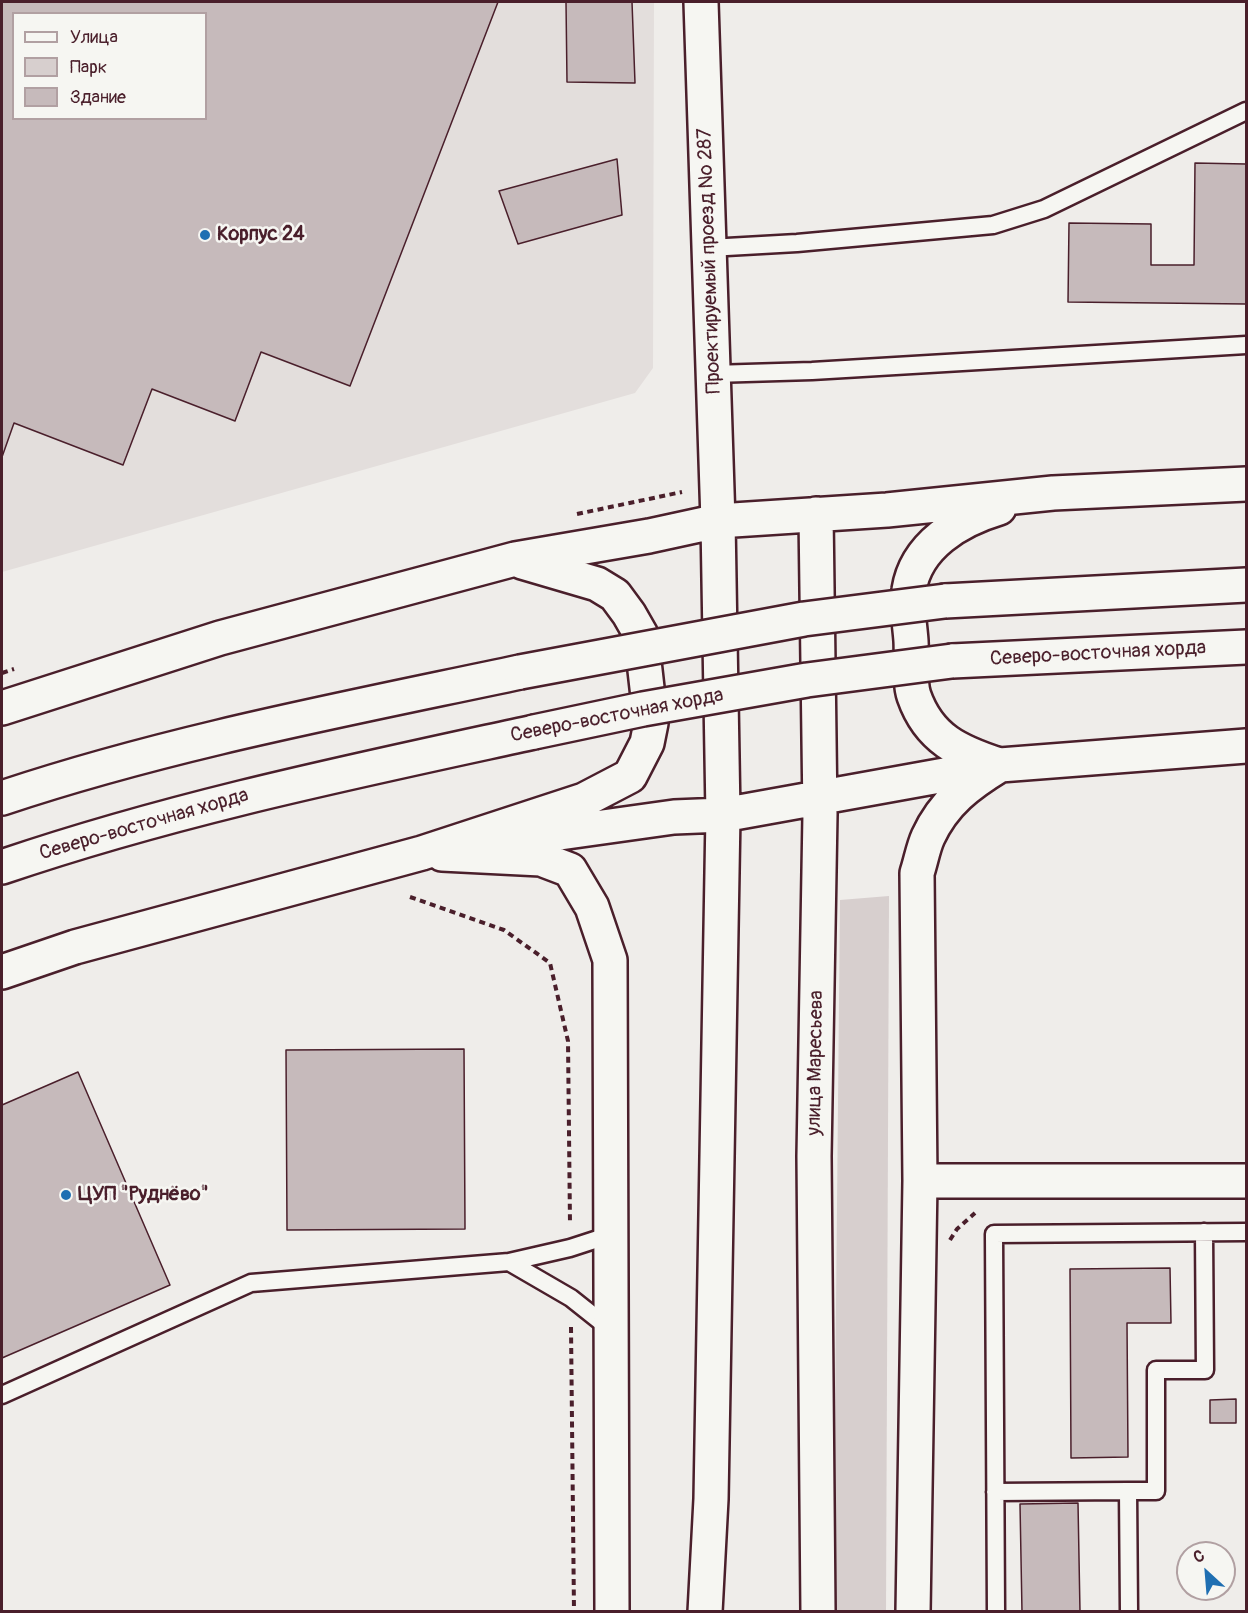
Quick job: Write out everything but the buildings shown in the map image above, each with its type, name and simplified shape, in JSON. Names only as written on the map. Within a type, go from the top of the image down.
[{"type":"main road","name":"Проектируемый проезд № 287","points":[[701,2],[718,521]]},
{"type":"main road","points":[[2,708],[220,638],[515,560],[718,521],[887,510],[1053,493],[1246,484]]},
{"type":"main road","points":[[1000,765],[974,757],[948,744],[928,723],[923,714],[913,694],[909,590],[917,565],[935,540],[974,515],[1053,493]]},
{"type":"main road","name":"улица Маресьева","points":[[816,514],[820,797],[814,1156],[818,1611]]},
{"type":"main road","points":[[705,1611],[711,1499],[723,815],[718,521]]},
{"type":"main road","points":[[2,972],[75,947],[422,853],[584,800],[630,776],[646,743],[651,723],[641,635],[615,595],[597,584],[515,560]]},
{"type":"main road","points":[[2,798],[38,786],[246,730],[520,672],[804,620],[945,601],[1246,585]]},
{"type":"main road","name":"Северо-восточная хорда","points":[[2,867],[57,848],[275,789],[643,709],[807,680],[952,661],[1246,647]]},
{"type":"main road","points":[[422,853],[674,817],[723,815],[1000,765],[1246,746]]},
{"type":"main road","points":[[913,1611],[920,1181],[917,873],[928,837],[954,797],[975,780],[1000,765]]},
{"type":"main road","points":[[422,853],[541,859],[570,870],[592,907],[610,960],[612,1611]]},
{"type":"main road","points":[[920,1181],[1246,1181]]},
{"type":"lane","points":[[709,248],[797,243],[993,225],[1044,210],[1246,111]]},
{"type":"lane","points":[[713,374],[800,372],[1246,345]]},
{"type":"lane","points":[[995,1492],[1156,1491],[1156,1370],[1205,1370],[1204,1232]]},
{"type":"lane","points":[[996,1611],[994,1234],[1246,1232]]},
{"type":"lane","points":[[2,1395],[251,1283],[509,1262],[570,1248],[610,1234]]},
{"type":"lane","points":[[509,1262],[571,1298],[610,1329]]},
{"type":"lane","points":[[1128,1491],[1129,1611]]},
{"type":"path","points":[[410,897],[504,930],[550,963],[568,1041],[570,1248]]},
{"type":"path","points":[[571,1298],[574,1611]]},
{"type":"shaded area","points":[[2,2],[654,2],[653,368],[635,393],[2,572]]},
{"type":"green space","points":[[889,896],[886,1611],[833,1612],[840,900]]},
{"type":"place","name":"Корпус 24","points":[[205,235]]},
{"type":"place","name":"ЦУП \"Руднёво\"","points":[[66,1195]]}]
